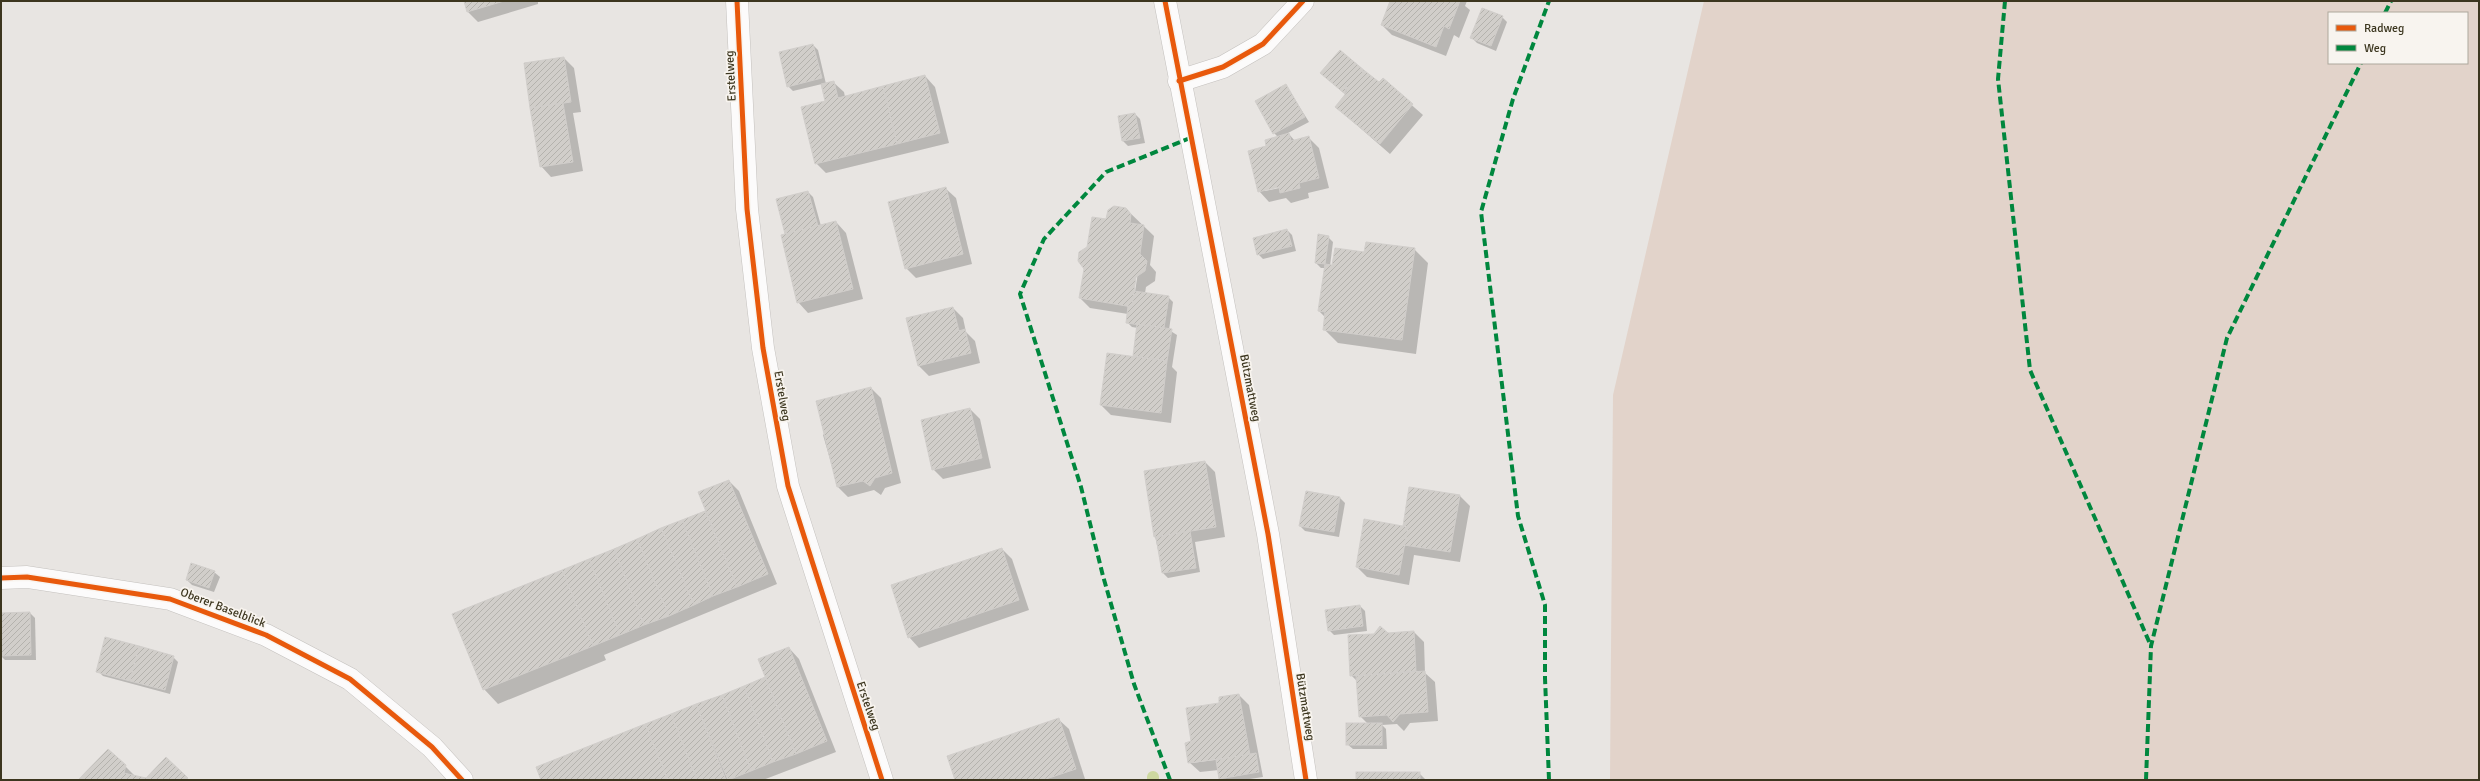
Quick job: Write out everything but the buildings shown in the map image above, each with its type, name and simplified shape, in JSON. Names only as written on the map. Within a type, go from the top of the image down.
[{"type":"street","name":"Erstelweg","points":[[737,1],[747,209],[763,348],[788,486],[882,780]]},
{"type":"street","name":"Bützmattweg","points":[[1165,1],[1179,80],[1268,534],[1306,780]]},
{"type":"street","points":[[1179,80],[1223,67],[1263,44],[1304,1]]},
{"type":"street","name":"Oberer Baselblick","points":[[1,578],[27,577],[170,599],[266,635],[350,679],[432,746],[462,780]]},
{"type":"shaded area","points":[[1704,1],[2479,1],[2479,780],[1610,780],[1613,395]]},
{"type":"marked path","points":[[1549,1],[1513,99],[1481,212],[1518,516],[1545,605],[1545,678],[1549,780]]},
{"type":"marked path","points":[[2005,1],[1998,79],[2030,370],[2151,646]]},
{"type":"marked path","points":[[2386,12],[2391,1]]},
{"type":"marked path","points":[[2146,780],[2151,646],[2227,338],[2361,64]]},
{"type":"marked path","points":[[1170,780],[1134,684],[1103,576],[1081,487],[1020,294],[1044,239],[1106,172],[1190,138]]},
{"type":"cycle path","points":[[737,1],[747,209],[763,348],[788,486],[882,780]]},
{"type":"cycle path","points":[[1165,1],[1268,534],[1306,780]]},
{"type":"cycle path","points":[[1179,81],[1223,67],[1263,44],[1303,1]]},
{"type":"cycle path","points":[[1,578],[27,577],[170,599],[266,635],[350,679],[432,747],[462,780]]}]
